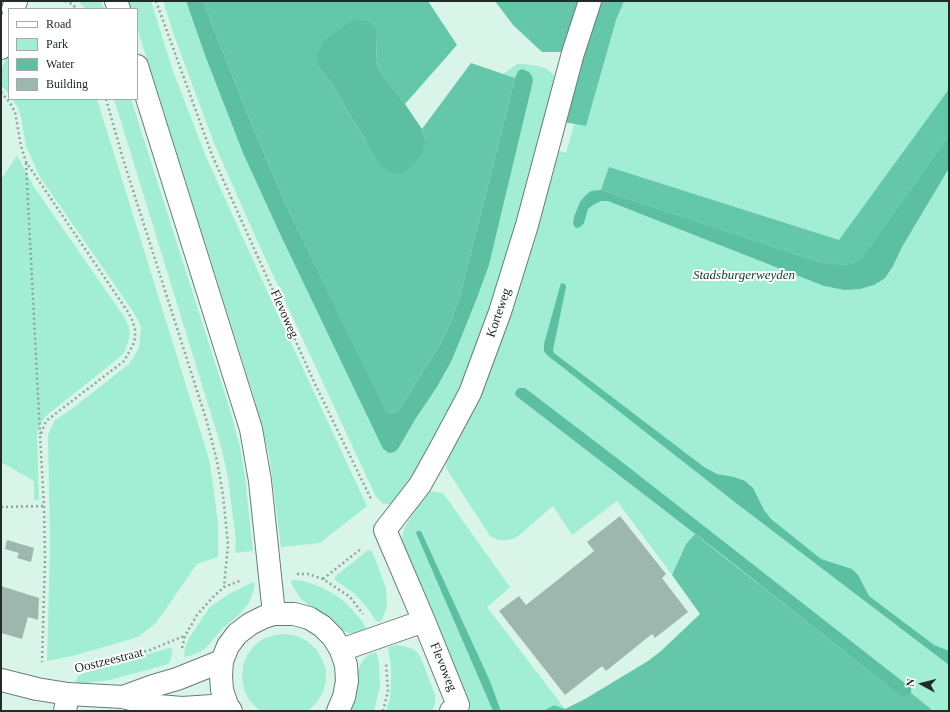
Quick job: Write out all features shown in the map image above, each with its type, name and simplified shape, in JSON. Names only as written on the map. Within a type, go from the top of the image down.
[{"type":"street","name":"Korteweg","points":[[386,530],[420,484],[470,393],[500,312],[527,225],[573,54],[590,1]]},
{"type":"street","points":[[1,48],[8,26]]},
{"type":"street","points":[[138,69],[251,429],[260,481],[274,614]]},
{"type":"street","name":"Flevoweg","points":[[386,530],[458,705],[451,711]]},
{"type":"street","points":[[229,708],[222,690],[221,676],[222,661],[228,646],[237,634],[250,624],[264,617],[274,614],[294,614],[309,618],[322,626],[333,637],[341,650],[346,665],[347,681],[344,697],[338,711]]},
{"type":"street","points":[[341,650],[424,621]]},
{"type":"street","name":"Oostzeestraat","points":[[1,680],[37,689],[66,702],[123,697],[178,679],[222,661]]},
{"type":"street","name":"Oostzeestraat","points":[[123,697],[158,706],[182,708],[229,708]]},
{"type":"path","points":[[65,1],[72,4],[76,8]]},
{"type":"path","name":"Flevoweg","points":[[156,1],[212,155],[315,384],[386,530]]},
{"type":"path","points":[[1,92],[8,100]]},
{"type":"path","points":[[8,100],[15,112],[20,141],[26,162],[44,506],[45,597],[42,666],[37,689]]},
{"type":"path","points":[[106,100],[123,159],[207,422],[218,461],[228,545],[224,587]]},
{"type":"path","points":[[26,162],[128,312],[135,330],[133,345],[124,361],[46,421],[40,436]]},
{"type":"path","points":[[1,507],[44,506]]},
{"type":"path","points":[[323,578],[386,530]]},
{"type":"path","name":"Oostzeestraat","points":[[81,668],[150,650],[185,636]]},
{"type":"green space","points":[[78,1],[101,1],[104,8],[85,8]]},
{"type":"green space","points":[[129,1],[151,1],[173,71],[207,159],[367,506],[320,543],[281,547],[269,454],[254,397],[138,31],[138,8],[131,8]]},
{"type":"green space","points":[[163,1],[186,1],[206,58],[243,153],[281,236],[383,449],[386,452],[398,449],[452,360],[489,265],[533,81],[522,69],[518,71],[515,78],[503,74],[517,64],[524,64],[547,69],[555,76],[555,84],[509,254],[454,407],[417,473],[394,504],[384,504],[375,495],[255,236],[214,143],[175,38]]},
{"type":"green space","name":"Stadsburgerweyden","points":[[612,1],[949,1],[949,711],[591,711],[768,577],[516,396],[695,534],[686,544],[672,575],[617,501],[572,535],[553,506],[516,538],[499,540],[490,536],[446,468],[446,458],[556,150],[566,153],[596,46]]},
{"type":"green space","points":[[8,55],[8,93],[1,85],[1,70]]},
{"type":"green space","points":[[13,100],[97,100],[209,459],[218,524],[218,557],[197,564],[156,623],[138,637],[73,656],[47,661],[50,545],[48,435],[55,420],[69,411],[129,364],[139,348],[141,328],[132,310],[40,177],[26,146],[18,108]]},
{"type":"green space","points":[[114,100],[131,100],[231,413],[240,447],[245,477],[253,551],[235,553],[236,540],[228,478],[222,450]]},
{"type":"green space","points":[[17,155],[34,187],[125,318],[129,327],[130,335],[125,351],[120,357],[47,415],[43,420],[37,436],[39,500],[34,500],[34,482],[32,480],[1,462],[1,180]]},
{"type":"green space","points":[[430,491],[443,493],[510,587],[487,607],[565,709],[554,705],[543,711],[501,711],[490,681],[421,531],[417,531],[416,533],[493,711],[468,711],[403,555],[401,544],[404,528],[426,494]]},
{"type":"green space","points":[[368,550],[372,551],[386,588],[387,607],[382,620],[379,622],[376,621],[369,610],[355,594],[335,580],[337,575]]},
{"type":"green space","points":[[292,580],[304,581],[321,587],[334,594],[346,603],[362,621],[366,628],[365,630],[356,633],[349,633],[338,629],[301,599],[291,583]]},
{"type":"green space","points":[[253,582],[255,584],[249,603],[240,614],[224,627],[207,647],[200,652],[184,657],[185,648],[189,638],[210,607],[227,595]]},
{"type":"green space","points":[[286,634],[297,636],[307,641],[316,649],[326,670],[326,681],[323,692],[317,702],[308,711],[260,711],[249,700],[244,689],[242,677],[243,666],[247,655],[254,646],[263,639],[275,635]]},
{"type":"green space","points":[[396,645],[411,648],[417,652],[421,658],[435,695],[435,704],[432,711],[386,711],[390,698],[391,682],[391,667],[388,649],[389,647]]},
{"type":"green space","points":[[169,648],[173,649],[170,662],[168,664],[110,680],[78,684],[76,681],[78,676],[81,674]]},
{"type":"green space","points":[[376,652],[379,662],[380,687],[374,711],[350,711],[358,670],[363,660],[370,654]]},
{"type":"shaded area","points":[[203,1],[428,1],[457,45],[405,104],[381,73],[376,62],[377,35],[319,68],[333,85],[366,140],[426,141],[422,129],[471,63],[515,78],[460,296],[440,345],[396,413],[386,412],[384,409],[285,203],[249,118]]},
{"type":"shaded area","points":[[495,1],[580,1],[562,52],[542,52],[513,25]]},
{"type":"shaded area","points":[[599,1],[624,1],[616,20],[586,126],[564,122]]},
{"type":"shaded area","points":[[949,89],[949,136],[860,260],[847,265],[822,263],[601,190],[609,167],[839,240]]},
{"type":"shaded area","points":[[695,534],[902,697],[906,697],[911,693],[931,709],[930,711],[543,711],[554,705],[565,709],[585,699],[648,661],[661,651],[700,614],[672,575],[686,544]]},
{"type":"water","points":[[186,1],[203,1],[249,118],[285,203],[386,412],[396,413],[400,408],[440,345],[451,321],[460,296],[515,78],[518,71],[522,69],[529,72],[532,76],[533,81],[489,265],[477,298],[452,360],[398,449],[394,452],[389,453],[383,449],[281,236],[243,153],[206,58]]},
{"type":"water","points":[[357,20],[368,21],[375,27],[377,35],[376,62],[381,73],[422,129],[426,141],[420,157],[405,172],[393,173],[380,165],[333,85],[319,68],[316,56],[325,40],[348,23]]},
{"type":"water","points":[[949,136],[949,168],[902,247],[893,266],[885,278],[874,285],[860,289],[845,290],[824,286],[608,201],[601,201],[588,209],[584,223],[580,227],[576,228],[573,224],[580,202],[591,191],[601,190],[822,263],[847,265],[860,260]]},
{"type":"water","points":[[561,283],[565,284],[566,287],[553,350],[554,353],[704,467],[717,474],[734,477],[745,481],[753,488],[764,510],[771,519],[821,559],[852,569],[858,575],[869,596],[934,645],[949,651],[949,665],[736,503],[547,355],[544,351],[544,344]]},
{"type":"water","points":[[519,388],[525,388],[622,462],[911,688],[911,693],[906,697],[902,697],[716,550],[516,396],[515,392]]},
{"type":"water","points":[[417,531],[421,531],[490,681],[501,711],[493,711],[416,533]]},
{"type":"building","points":[[620,516],[666,574],[662,578],[688,612],[655,638],[652,634],[606,671],[602,666],[565,695],[499,611],[519,596],[526,605],[594,551],[587,542]]},
{"type":"building","points":[[7,540],[34,548],[31,562],[17,558],[19,553],[5,549]]},
{"type":"building","points":[[1,586],[39,598],[38,620],[28,617],[22,639],[1,633]]}]
